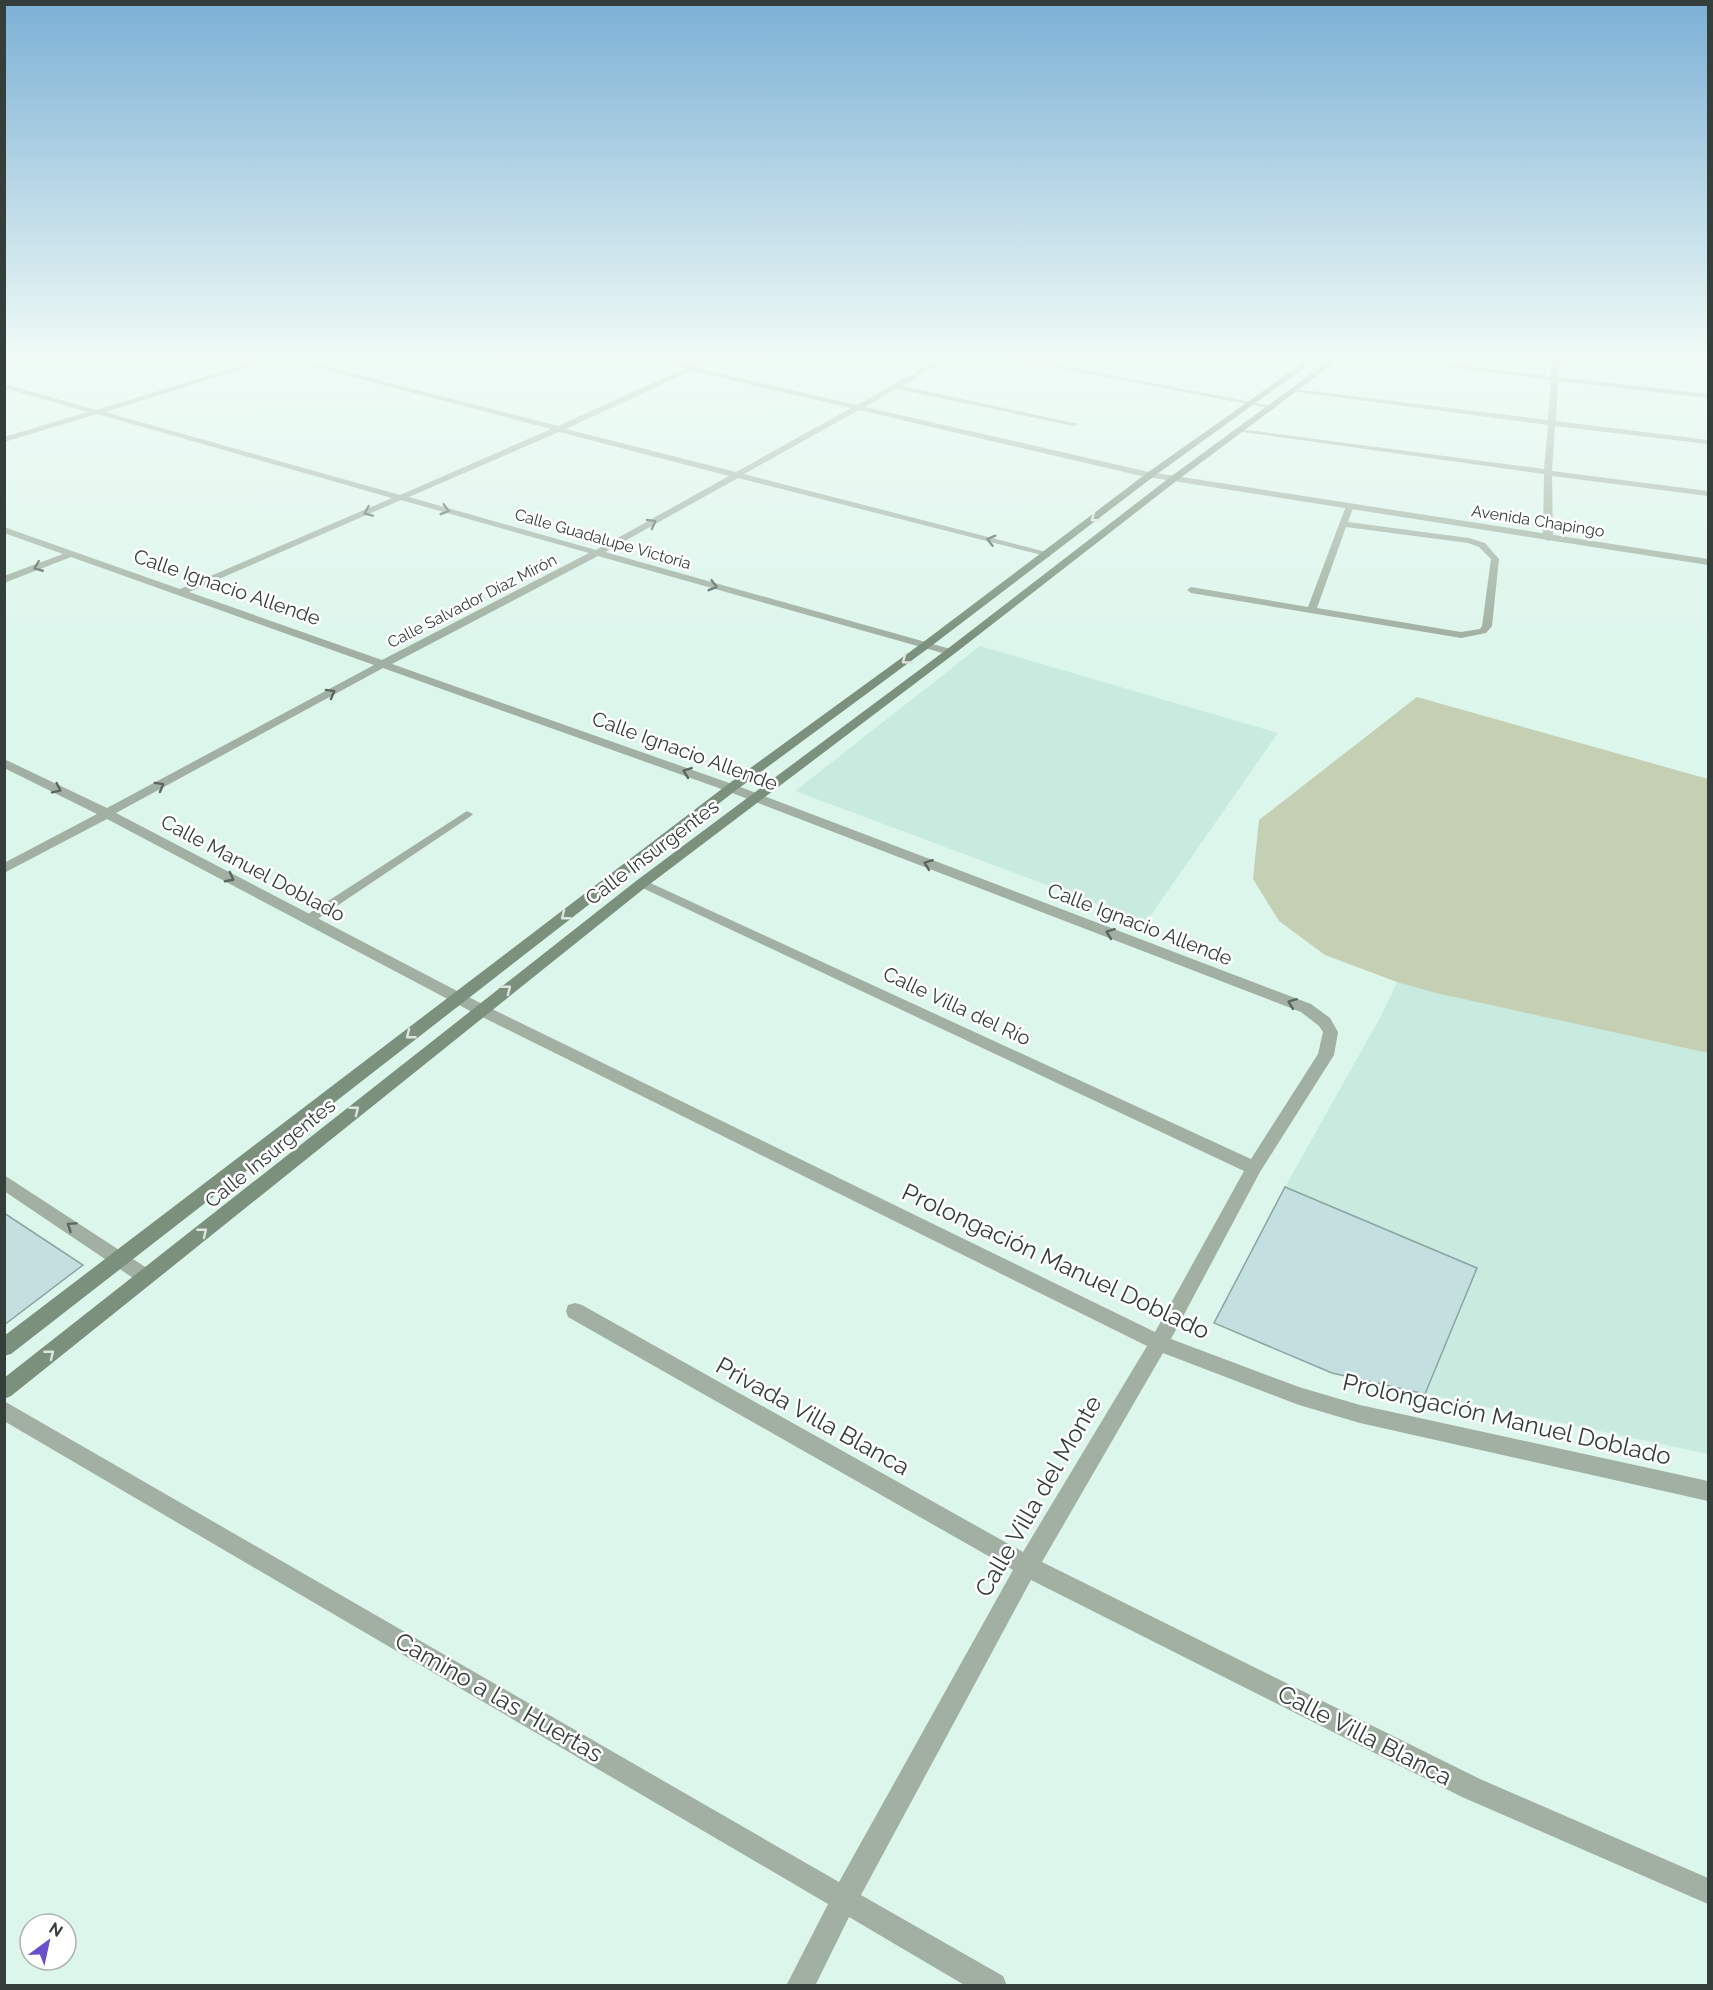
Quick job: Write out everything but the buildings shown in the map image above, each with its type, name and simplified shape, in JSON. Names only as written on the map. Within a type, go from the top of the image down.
[{"type":"main road","name":"Calle Insurgentes","points":[[4,1348],[730,788],[926,645],[1182,453]]},
{"type":"main road","name":"Calle Insurgentes","points":[[4,1390],[641,884],[950,652],[1210,453]]},
{"type":"street","name":"Calle Guadalupe Victoria","points":[[239,453],[950,652]]},
{"type":"street","points":[[182,592],[504,453]]},
{"type":"street","points":[[658,453],[1047,555]]},
{"type":"street","name":"Calle Salvador Díaz Mirón","points":[[4,869],[385,663],[597,553],[778,453]]},
{"type":"street","name":"Avenida Chapingo","points":[[1053,453],[1172,480],[1708,562]]},
{"type":"street","points":[[1400,453],[1708,494]]},
{"type":"street","points":[[1548,538],[1550,453]]},
{"type":"street","name":"Calle Ignacio Allende","points":[[4,530],[385,663],[730,788],[1306,1008],[1325,1022],[1332,1031],[1333,1040]]},
{"type":"street","points":[[4,580],[71,554]]},
{"type":"street","name":"Calle Manuel Doblado","points":[[4,763],[108,814],[481,1010]]},
{"type":"street","name":"Calle Villa del Río","points":[[641,884],[1254,1167]]},
{"type":"street","name":"Prolongación Manuel Doblado","points":[[481,1010],[1159,1343],[1299,1396],[1360,1414],[1708,1491]]},
{"type":"street","name":"Calle Villa del Monte","points":[[800,1986],[844,1898],[1027,1566],[1159,1343],[1254,1167],[1326,1055],[1333,1040]]},
{"type":"street","points":[[4,1182],[146,1277]]},
{"type":"street","name":"Privada Villa Blanca","points":[[575,1311],[1027,1566]]},
{"type":"street","name":"Camino a las Huertas","points":[[4,1410],[993,1986]]},
{"type":"street","name":"Calle Villa Blanca","points":[[1027,1566],[1471,1788],[1708,1891]]},
{"type":"lane","points":[[1312,609],[1349,508]]},
{"type":"lane","points":[[1191,590],[1461,635],[1483,632],[1487,626],[1495,560],[1482,545],[1469,541],[1344,524]]},
{"type":"lane","points":[[309,919],[467,814]]},
{"type":"shaded area","points":[[980,646],[1278,733],[1146,922],[795,791]]},
{"type":"shaded area","points":[[1417,697],[1708,779],[1708,1053],[1436,993],[1397,982],[1325,955],[1279,921],[1253,879],[1259,820]]},
{"type":"shaded area","points":[[1397,982],[1708,1053],[1708,1454],[1425,1394],[1476,1268],[1285,1187],[1381,1016]]}]
